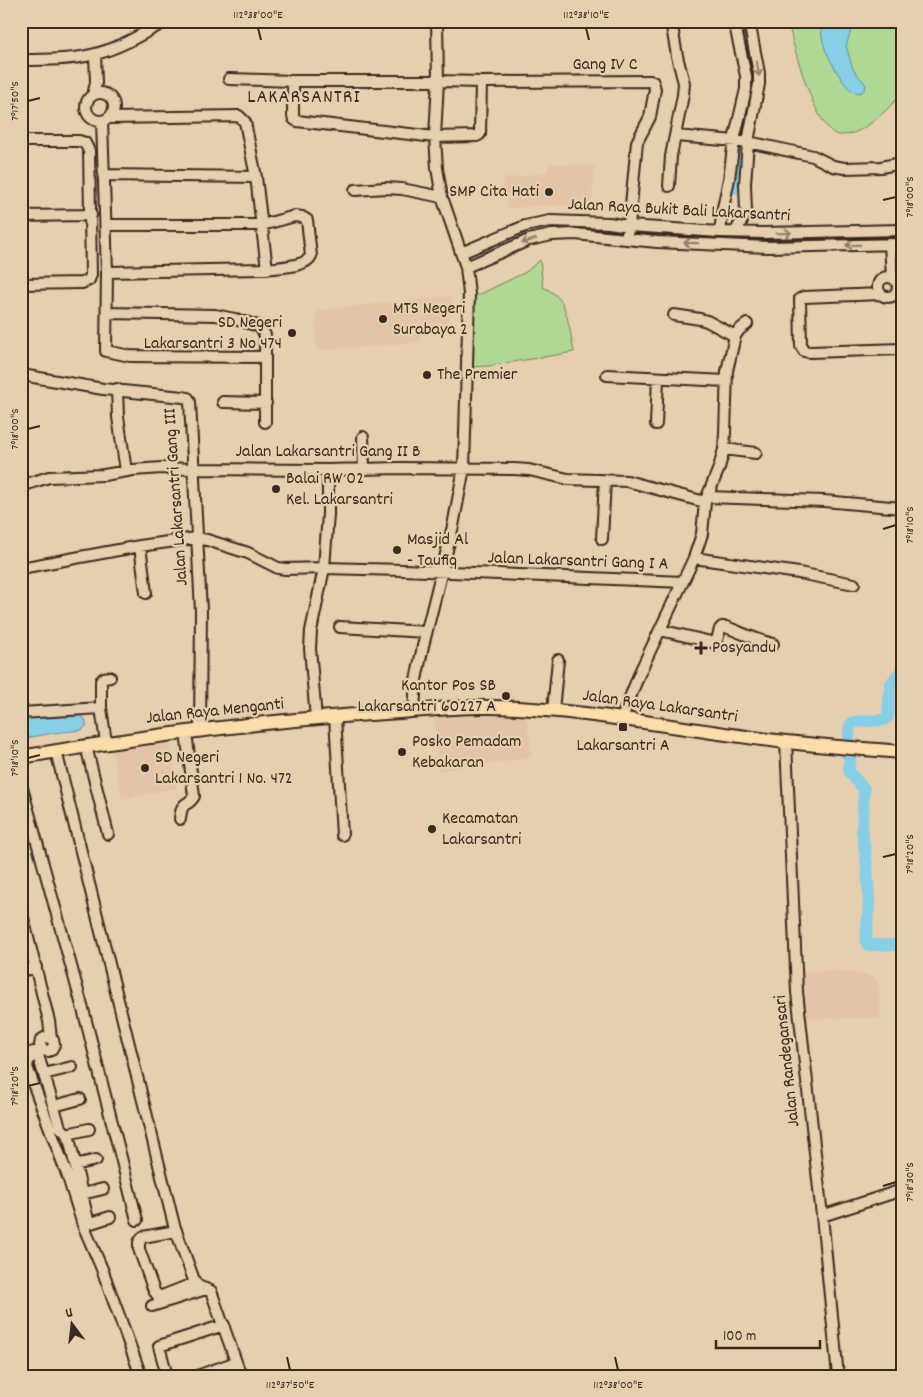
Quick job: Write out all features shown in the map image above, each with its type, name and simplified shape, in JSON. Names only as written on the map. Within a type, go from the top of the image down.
[{"type":"main road","name":"Jalan Raya Lakarsantri","points":[[414,711],[489,707],[553,710],[786,742],[902,752]]},
{"type":"main road","name":"Jalan Raya Menganti","points":[[21,757],[106,742],[200,730],[316,718],[414,711]]},
{"type":"street","points":[[21,60],[95,54],[113,48],[166,21]]},
{"type":"street","points":[[414,711],[416,680],[453,526],[464,468],[469,294],[466,267],[442,197],[437,168],[437,21]]},
{"type":"street","points":[[669,186],[672,156],[684,95],[684,82],[671,21]]},
{"type":"street","points":[[720,232],[723,208],[728,191],[734,140],[746,89],[746,76],[734,21]]},
{"type":"street","points":[[735,232],[746,212],[745,194],[748,142],[759,84],[759,73],[749,21]]},
{"type":"street","points":[[95,54],[97,94]]},
{"type":"street","name":"Gang IV C","points":[[229,79],[293,82],[653,82],[655,89],[650,117],[637,142],[629,226]]},
{"type":"street","points":[[293,82],[293,116],[297,121],[436,137],[477,136],[480,134],[481,82]]},
{"type":"street","points":[[97,94],[110,97],[114,106],[112,115],[106,120],[104,175],[107,352],[130,356],[265,357]]},
{"type":"street","points":[[97,94],[87,102],[87,111],[95,120],[239,116],[245,122],[256,177],[267,269]]},
{"type":"street","points":[[676,136],[748,142],[813,156],[833,166],[844,168],[880,167],[897,164],[902,161]]},
{"type":"street","points":[[21,141],[79,141],[85,143],[88,151],[91,216],[91,275],[89,280],[82,283],[21,284]]},
{"type":"street","points":[[104,175],[256,177]]},
{"type":"street","points":[[355,190],[402,189],[442,197]]},
{"type":"street","points":[[728,191],[745,194]]},
{"type":"street","points":[[21,216],[91,216]]},
{"type":"street","points":[[106,225],[262,225],[295,216],[302,217],[307,220],[311,256],[306,262],[267,269],[107,272]]},
{"type":"street","name":"Jalan Raya Bukit Bali Lakarsantri","points":[[461,253],[525,226],[550,221],[609,223],[720,232],[887,239],[902,244]]},
{"type":"street","points":[[626,239],[629,226]]},
{"type":"street","name":"Jalan Raya Bukit Bali Lakarsantri","points":[[466,267],[529,240],[552,235],[575,234],[666,242],[768,246],[887,239],[902,230]]},
{"type":"street","points":[[887,239],[889,278]]},
{"type":"street","points":[[889,278],[898,284],[900,290],[890,297],[881,294],[804,297],[800,299],[801,346],[804,351],[810,352],[902,349]]},
{"type":"street","points":[[881,294],[878,289],[879,283],[889,278]]},
{"type":"street","points":[[107,312],[215,315],[258,326],[265,336],[265,422]]},
{"type":"street","points":[[674,315],[707,321],[735,336]]},
{"type":"street","points":[[622,718],[640,672],[694,558],[702,534],[706,500],[719,468],[724,449],[727,371],[735,336],[747,324]]},
{"type":"street","name":"Jalan Lakarsantri Gang III","points":[[22,375],[103,389],[188,398],[190,402],[201,611],[200,730]]},
{"type":"street","points":[[607,375],[726,381]]},
{"type":"street","points":[[656,424],[658,378]]},
{"type":"street","points":[[117,390],[118,417],[126,471]]},
{"type":"street","points":[[223,402],[266,403]]},
{"type":"street","points":[[363,437],[364,469]]},
{"type":"street","points":[[724,449],[756,453]]},
{"type":"street","name":"Jalan Lakarsantri Gang II B","points":[[21,486],[49,477],[104,476],[126,471],[162,468],[328,470],[397,468],[514,469],[529,470],[568,479],[627,481],[706,500],[824,501],[902,508]]},
{"type":"street","points":[[316,718],[310,648],[311,631],[324,568],[328,514],[328,470]]},
{"type":"street","points":[[602,538],[605,480]]},
{"type":"street","points":[[21,568],[140,546],[196,538]]},
{"type":"street","name":"Jalan Lakarsantri Gang I A","points":[[196,538],[248,553],[278,568],[292,570],[324,568],[683,582]]},
{"type":"street","points":[[140,546],[146,593]]},
{"type":"street","points":[[694,558],[799,573],[854,584]]},
{"type":"street","points":[[660,630],[712,642],[716,640],[720,629],[726,627],[748,635],[754,640],[773,644]]},
{"type":"street","points":[[340,628],[426,632]]},
{"type":"street","points":[[553,710],[558,660]]},
{"type":"street","points":[[106,742],[101,708],[101,681],[104,678],[110,677]]},
{"type":"street","points":[[21,713],[101,708]]},
{"type":"street","points":[[336,717],[342,835]]},
{"type":"street","points":[[180,819],[182,806],[193,800],[194,796],[186,732]]},
{"type":"street","name":"Jalan Randegansari","points":[[786,742],[797,992],[838,1376]]},
{"type":"street","points":[[86,746],[108,834]]},
{"type":"street","points":[[56,751],[176,1231],[195,1283],[197,1286],[211,1291],[241,1376]]},
{"type":"street","points":[[21,784],[84,1013],[137,1220]]},
{"type":"street","points":[[21,910],[25,936],[36,967],[49,1021],[51,1038],[54,1043],[48,1051],[21,1055]]},
{"type":"street","points":[[21,971],[36,967]]},
{"type":"street","points":[[38,1051],[60,1127],[67,1134],[90,1222],[110,1217]]},
{"type":"street","points":[[38,1051],[26,1067],[68,1177],[83,1225],[102,1269],[142,1376]]},
{"type":"street","points":[[44,1074],[72,1067]]},
{"type":"street","points":[[54,1106],[80,1099]]},
{"type":"street","points":[[67,1134],[89,1129]]},
{"type":"street","points":[[75,1165],[96,1160]]},
{"type":"street","points":[[82,1194],[103,1189]]},
{"type":"street","points":[[822,1216],[902,1190]]},
{"type":"street","points":[[176,1231],[143,1237],[139,1242],[139,1249],[154,1291],[158,1296],[162,1296],[195,1283]]},
{"type":"street","points":[[152,1306],[206,1289]]},
{"type":"street","points":[[167,1376],[159,1346],[224,1324]]},
{"type":"street","points":[[197,1376],[236,1362]]},
{"type":"shaded area","name":"SMP Cita Hati","points":[[550,163],[595,166],[591,208],[548,205],[508,209],[502,179],[547,172]]},
{"type":"shaded area","name":"MTS Negeri Surabaya 2","points":[[452,296],[449,328],[421,329],[421,342],[316,351],[315,310]]},
{"type":"shaded area","points":[[526,709],[532,758],[438,771],[434,712]]},
{"type":"shaded area","name":"SD Negeri Lakarsantri 1 No. 472","points":[[169,737],[177,788],[122,799],[111,749]]},
{"type":"shaded area","points":[[836,970],[868,975],[878,980],[881,1018],[798,1019],[796,972]]},
{"type":"green space","points":[[788,21],[902,21],[902,94],[874,121],[857,132],[839,135],[830,130],[814,104],[806,85]]},
{"type":"green space","points":[[540,260],[543,287],[555,294],[563,305],[574,352],[488,366],[470,367],[472,298],[526,272]]},
{"type":"water","points":[[820,21],[854,21],[846,46],[853,69],[866,85],[863,91],[859,93],[850,89],[835,69],[825,49]]},
{"type":"water","points":[[77,714],[86,721],[86,726],[82,730],[21,739],[21,717]]},
{"type":"waterway","points":[[743,133],[747,100]]},
{"type":"waterway","points":[[734,188],[740,150]]},
{"type":"waterway","points":[[729,239],[769,237]]},
{"type":"waterway","points":[[849,739],[850,727],[854,722],[884,720],[888,717],[890,685],[902,669]]},
{"type":"waterway","points":[[846,747],[845,752],[850,758],[850,773],[864,789],[862,830],[867,865],[869,902],[866,941],[868,945],[902,945]]},
{"type":"place","name":"SMP Cita Hati","points":[[549,192]]},
{"type":"place","name":"MTS Negeri Surabaya 2","points":[[383,319]]},
{"type":"place","name":"SD Negeri Lakarsantri 3 No 474","points":[[292,333]]},
{"type":"place","name":"The Premier","points":[[427,375]]},
{"type":"place","name":"Balai RW 02 Kel. Lakarsantri","points":[[276,489]]},
{"type":"place","name":"Masjid Al - Taufiq","points":[[397,550]]},
{"type":"place","name":"Posyandu","points":[[701,648]]},
{"type":"place","name":"Kantor Pos SB Lakarsantri 60227 A","points":[[506,696]]},
{"type":"place","name":"Lakarsantri A","points":[[623,727]]},
{"type":"place","name":"Posko Pemadam Kebakaran","points":[[402,752]]},
{"type":"place","name":"SD Negeri Lakarsantri 1 No. 472","points":[[145,768]]},
{"type":"place","name":"Kecamatan Lakarsantri","points":[[432,829]]},
{"type":"district","name":"LAKARSANTRI","points":[[304,98]]}]
